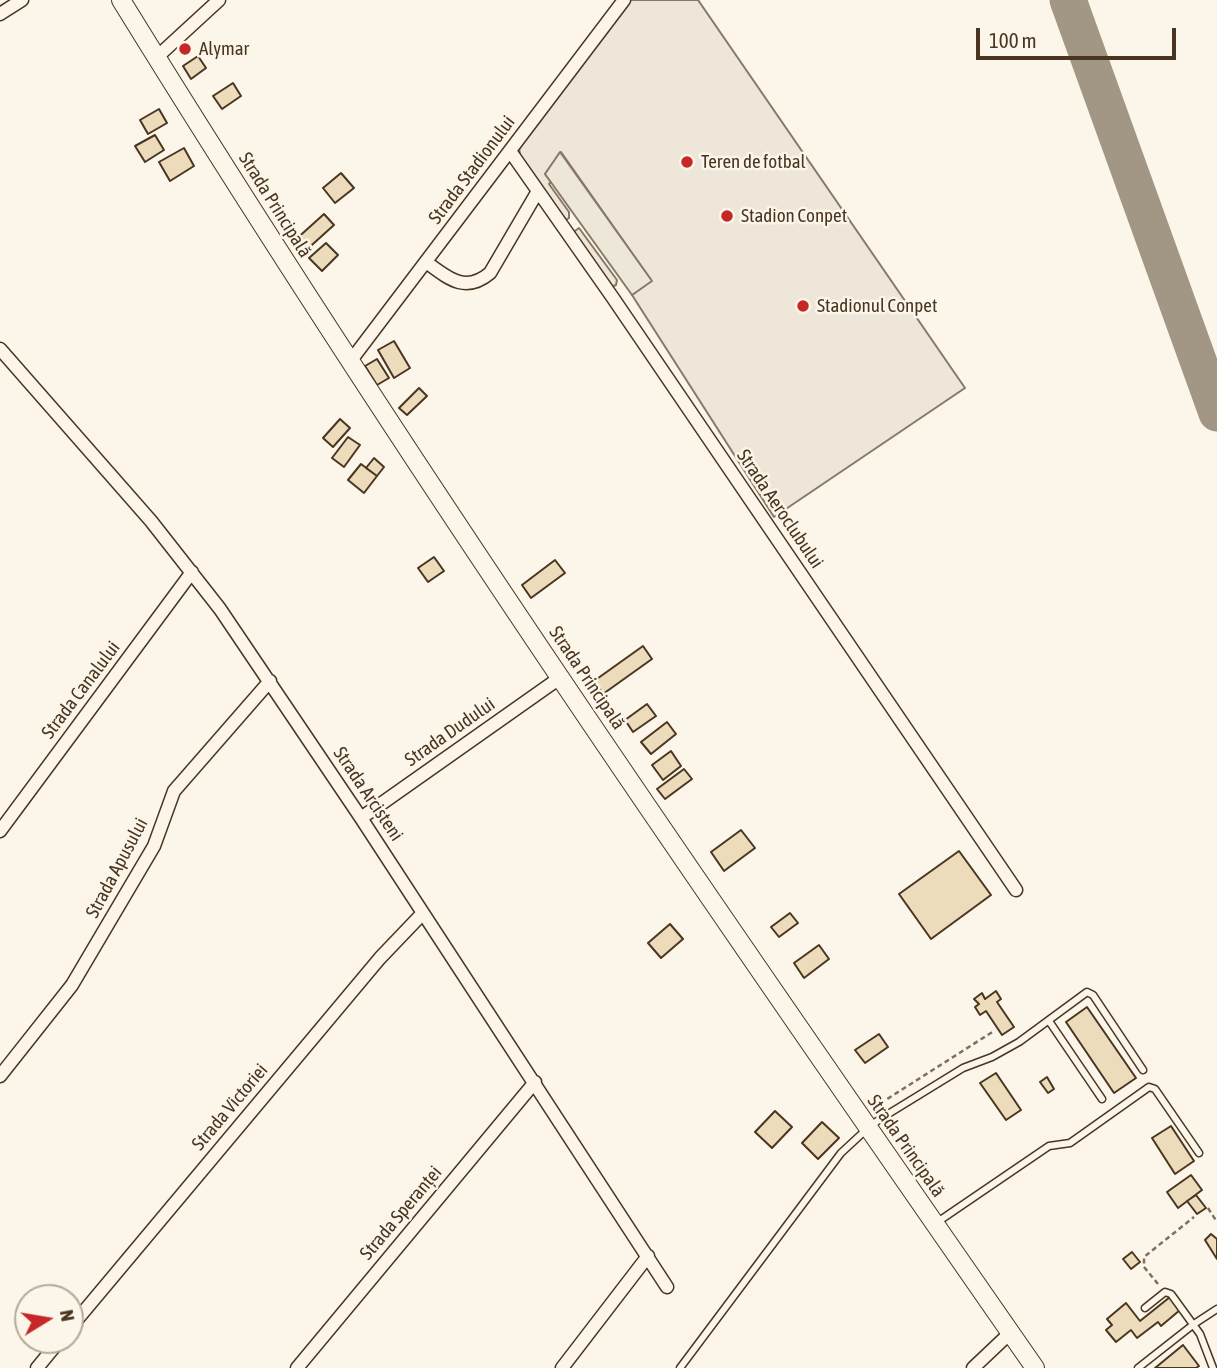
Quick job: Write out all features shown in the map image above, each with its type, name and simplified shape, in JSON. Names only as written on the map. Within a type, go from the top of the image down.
[{"type":"main road","name":"Strada Principală","points":[[121,0],[349,363],[867,1128],[1035,1368]]},
{"type":"street","points":[[0,14],[22,0]]},
{"type":"street","points":[[157,57],[219,0]]},
{"type":"street","name":"Strada Stadionului","points":[[349,363],[624,0]]},
{"type":"street","name":"Strada Aeroclubului","points":[[510,151],[614,298],[1016,890]]},
{"type":"street","points":[[426,262],[450,279],[461,283],[480,281],[490,273],[538,191]]},
{"type":"street","name":"Strada Arcisteni","points":[[0,349],[112,475],[192,572],[270,681],[667,1287]]},
{"type":"street","name":"Strada Canalului","points":[[0,831],[192,572]]},
{"type":"street","name":"Strada Dudului","points":[[362,818],[561,677]]},
{"type":"street","name":"Strada Apusului","points":[[0,1076],[72,985],[154,846],[174,791],[270,681]]},
{"type":"street","name":"Strada Victoriei","points":[[84,1311],[380,958],[423,913]]},
{"type":"street","name":"Strada Speranței","points":[[297,1368],[535,1082]]},
{"type":"street","points":[[562,1368],[648,1256]]},
{"type":"street","points":[[973,1368],[1010,1333]]},
{"type":"street","points":[[37,1368],[48,1354]]},
{"type":"lane","points":[[680,1368],[841,1153],[867,1128],[963,1068],[1002,1052],[1089,992],[1143,1070]]},
{"type":"lane","points":[[1049,1021],[1102,1099]]},
{"type":"lane","points":[[935,1224],[1049,1146],[1070,1143],[1149,1087],[1154,1089],[1199,1153]]},
{"type":"lane","points":[[1145,1308],[1164,1292],[1171,1294],[1203,1339],[1213,1368]]},
{"type":"lane","points":[[1138,1368],[1217,1309]]},
{"type":"path","points":[[873,1108],[994,1031]]},
{"type":"path","points":[[1208,1208],[1217,1222]]},
{"type":"path","points":[[1164,1292],[1144,1267],[1143,1260],[1194,1217]]},
{"type":"shaded area","name":"Stadion Conpet","points":[[628,0],[698,0],[965,388],[774,517],[632,295],[651,280],[561,152],[545,174],[569,212],[569,218],[564,221],[522,171],[519,147]]},
{"type":"shaded area","points":[[560,152],[652,281],[632,295],[545,174]]},
{"type":"shaded area","points":[[579,228],[617,280],[616,285],[611,287],[572,233]]},
{"type":"building","points":[[198,56],[206,68],[191,79],[183,66]]},
{"type":"building","points":[[233,83],[241,96],[222,109],[213,96]]},
{"type":"building","points":[[159,109],[167,123],[148,134],[140,120]]},
{"type":"building","points":[[155,135],[164,150],[145,162],[135,146]]},
{"type":"building","points":[[184,148],[194,166],[170,181],[159,162]]},
{"type":"building","points":[[341,173],[354,188],[335,203],[323,188]]},
{"type":"building","points":[[324,214],[334,225],[303,253],[293,242]]},
{"type":"building","points":[[326,243],[338,255],[322,271],[309,258]]},
{"type":"building","points":[[394,341],[410,368],[394,378],[378,350]]},
{"type":"building","points":[[377,359],[389,378],[377,385],[365,366]]},
{"type":"building","points":[[419,388],[427,396],[407,415],[399,408]]},
{"type":"building","points":[[340,419],[350,428],[333,447],[323,438]]},
{"type":"building","points":[[348,437],[360,445],[344,467],[332,458]]},
{"type":"building","points":[[374,458],[384,467],[377,476],[366,468]]},
{"type":"building","points":[[361,464],[377,476],[364,493],[348,480]]},
{"type":"building","points":[[434,557],[444,571],[428,582],[418,568]]},
{"type":"building","points":[[555,560],[565,573],[531,598],[522,585]]},
{"type":"building","points":[[643,646],[652,659],[603,694],[594,681]]},
{"type":"building","points":[[647,704],[656,716],[633,732],[625,720]]},
{"type":"building","points":[[667,722],[676,734],[651,754],[641,742]]},
{"type":"building","points":[[671,751],[681,766],[663,780],[652,765]]},
{"type":"building","points":[[684,769],[692,779],[665,799],[657,789]]},
{"type":"building","points":[[741,830],[755,848],[724,871],[711,852]]},
{"type":"building","points":[[959,851],[991,895],[931,939],[899,894]]},
{"type":"building","points":[[790,913],[798,923],[779,937],[771,927]]},
{"type":"building","points":[[670,924],[683,939],[661,958],[648,943]]},
{"type":"building","points":[[819,945],[829,959],[804,978],[794,963]]},
{"type":"building","points":[[996,991],[1001,999],[997,1002],[1014,1027],[1002,1035],[986,1011],[980,1015],[975,1007],[979,1004],[974,999],[982,993],[985,999]]},
{"type":"building","points":[[1087,1007],[1136,1078],[1114,1093],[1066,1022]]},
{"type":"building","points":[[879,1034],[888,1047],[865,1063],[855,1050]]},
{"type":"building","points":[[996,1073],[1021,1110],[1006,1120],[980,1083]]},
{"type":"building","points":[[1047,1077],[1054,1089],[1048,1093],[1040,1082]]},
{"type":"building","points":[[775,1111],[792,1127],[772,1148],[755,1132]]},
{"type":"building","points":[[822,1122],[839,1138],[818,1159],[802,1143]]},
{"type":"building","points":[[1171,1126],[1194,1161],[1175,1174],[1152,1138]]},
{"type":"building","points":[[1191,1175],[1202,1190],[1178,1208],[1167,1192]]},
{"type":"building","points":[[1196,1195],[1206,1208],[1197,1214],[1187,1201]]},
{"type":"building","points":[[1211,1234],[1217,1239],[1217,1259],[1205,1240]]},
{"type":"building","points":[[1132,1252],[1140,1262],[1131,1269],[1123,1259]]},
{"type":"building","points":[[1170,1297],[1180,1310],[1161,1326],[1158,1322],[1137,1338],[1131,1330],[1116,1342],[1106,1330],[1112,1325],[1107,1319],[1126,1303],[1140,1321]]},
{"type":"building","points":[[1183,1345],[1199,1366],[1155,1368]]},
{"type":"taxiway","points":[[1068,0],[1217,413]]},
{"type":"place","name":"Alymar","points":[[185,49]]},
{"type":"place","name":"Teren de fotbal","points":[[687,162]]},
{"type":"place","name":"Stadion Conpet","points":[[727,216]]},
{"type":"place","name":"Stadionul Conpet","points":[[803,306]]}]
